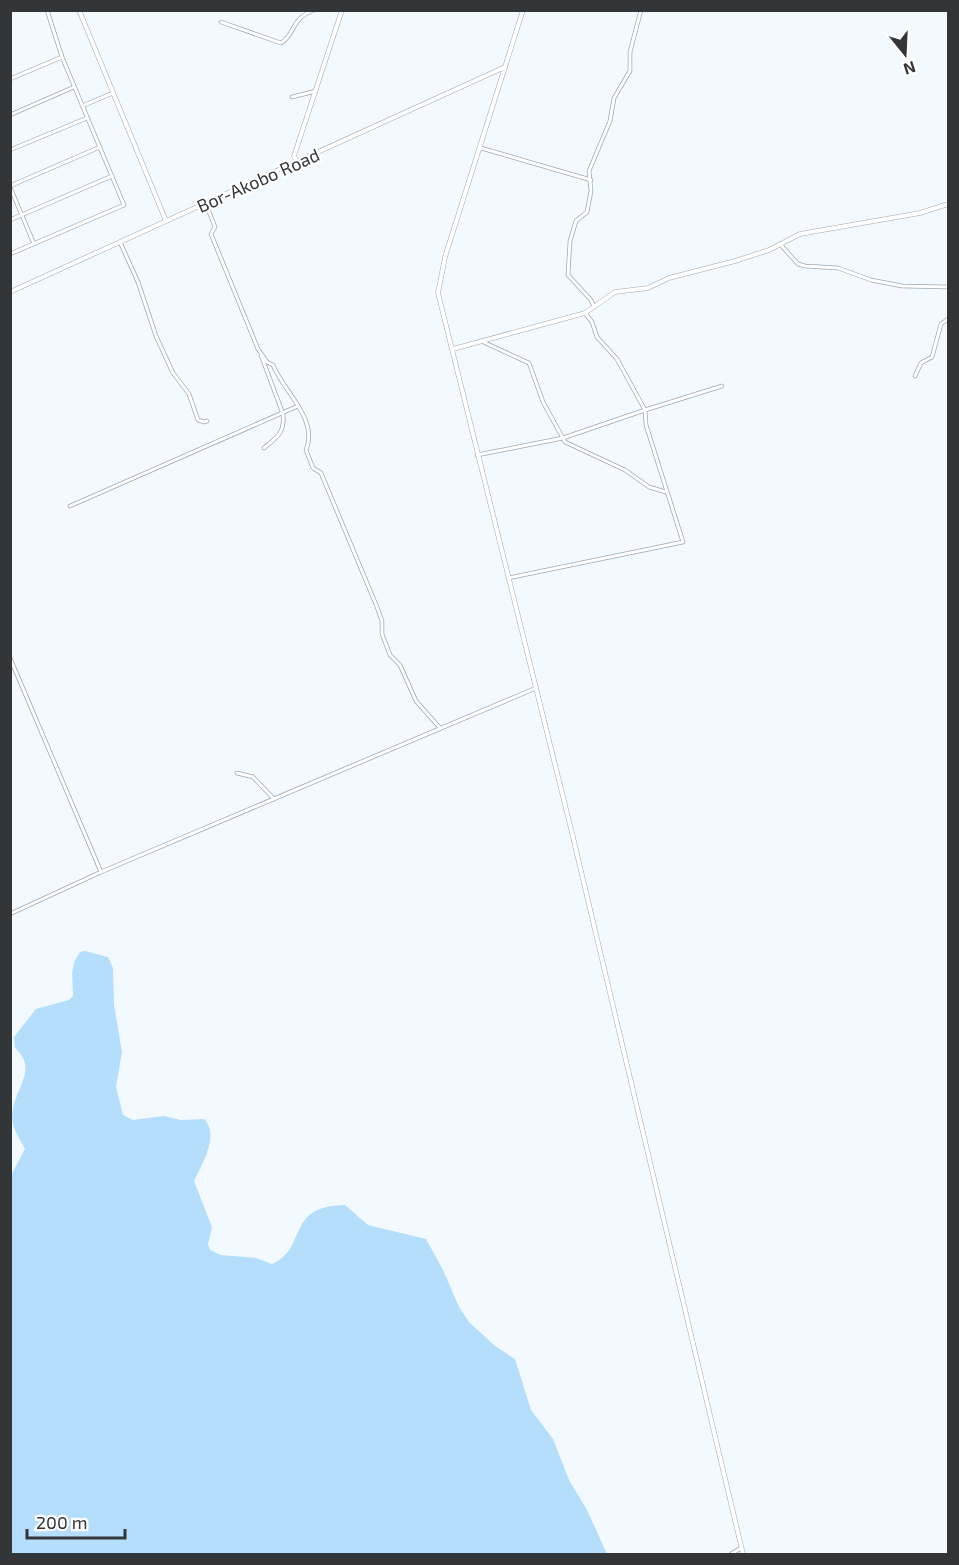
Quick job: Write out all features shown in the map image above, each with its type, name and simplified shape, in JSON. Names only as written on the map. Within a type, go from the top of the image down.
[{"type":"street","points":[[10,254],[124,206],[62,57],[47,10]]},
{"type":"street","points":[[79,10],[166,221]]},
{"type":"street","points":[[221,22],[226,26],[280,43],[303,15],[314,10]]},
{"type":"street","points":[[297,162],[294,156],[342,10]]},
{"type":"street","points":[[523,10],[440,277],[440,302],[536,688],[743,1554]]},
{"type":"street","points":[[594,307],[591,300],[573,284],[566,269],[576,221],[587,212],[590,171],[610,121],[614,98],[630,71],[630,52],[641,10]]},
{"type":"street","points":[[10,79],[62,57]]},
{"type":"street","name":"Bor-Akobo Road","points":[[10,292],[506,67]]},
{"type":"street","points":[[10,115],[74,87]]},
{"type":"street","points":[[292,97],[317,90]]},
{"type":"street","points":[[82,106],[113,93]]},
{"type":"street","points":[[10,150],[87,118]]},
{"type":"street","points":[[34,244],[10,186],[100,147]]},
{"type":"street","points":[[481,148],[591,180]]},
{"type":"street","points":[[10,220],[112,176]]},
{"type":"street","points":[[206,204],[215,227],[211,234],[217,251],[283,414],[282,433],[264,448]]},
{"type":"street","points":[[453,349],[585,313],[615,292],[648,288],[669,278],[735,261],[800,234],[920,213],[948,204]]},
{"type":"street","points":[[120,242],[173,374],[189,394],[198,420],[207,421]]},
{"type":"street","points":[[779,244],[798,264],[804,266],[838,268],[871,280],[902,286],[948,287]]},
{"type":"street","points":[[508,578],[683,542],[646,424],[645,411],[617,358],[597,337],[592,322],[585,313]]},
{"type":"street","points":[[915,376],[919,366],[932,357],[942,324],[948,319]]},
{"type":"street","points":[[481,341],[529,363],[543,402],[553,416],[565,442],[625,470],[650,487],[668,494]]},
{"type":"street","points":[[258,349],[267,362],[273,364],[305,417],[309,444],[306,450],[313,468],[321,473],[377,607],[382,621],[382,634],[390,655],[400,665],[416,701],[440,728]]},
{"type":"street","points":[[477,455],[563,438],[722,386]]},
{"type":"street","points":[[70,506],[298,406]]},
{"type":"street","points":[[10,658],[101,872]]},
{"type":"street","points":[[10,914],[101,872],[536,688]]},
{"type":"street","points":[[237,773],[253,777],[274,799]]},
{"type":"street","points":[[731,1554],[741,1548]]},
{"type":"shaded area","points":[[85,951],[108,957],[113,968],[114,1005],[122,1052],[116,1087],[123,1115],[133,1120],[164,1116],[181,1120],[204,1119],[208,1126],[210,1141],[208,1150],[194,1181],[212,1227],[208,1244],[210,1250],[221,1255],[256,1258],[272,1264],[283,1257],[305,1220],[313,1212],[326,1207],[345,1205],[368,1225],[426,1239],[459,1307],[469,1322],[495,1346],[515,1359],[531,1410],[553,1439],[569,1480],[587,1510],[607,1554],[11,1554],[10,1177],[25,1149],[15,1130],[12,1118],[25,1072],[25,1064],[15,1048],[14,1037],[36,1009],[69,1000],[73,996],[74,962],[80,952]]}]
